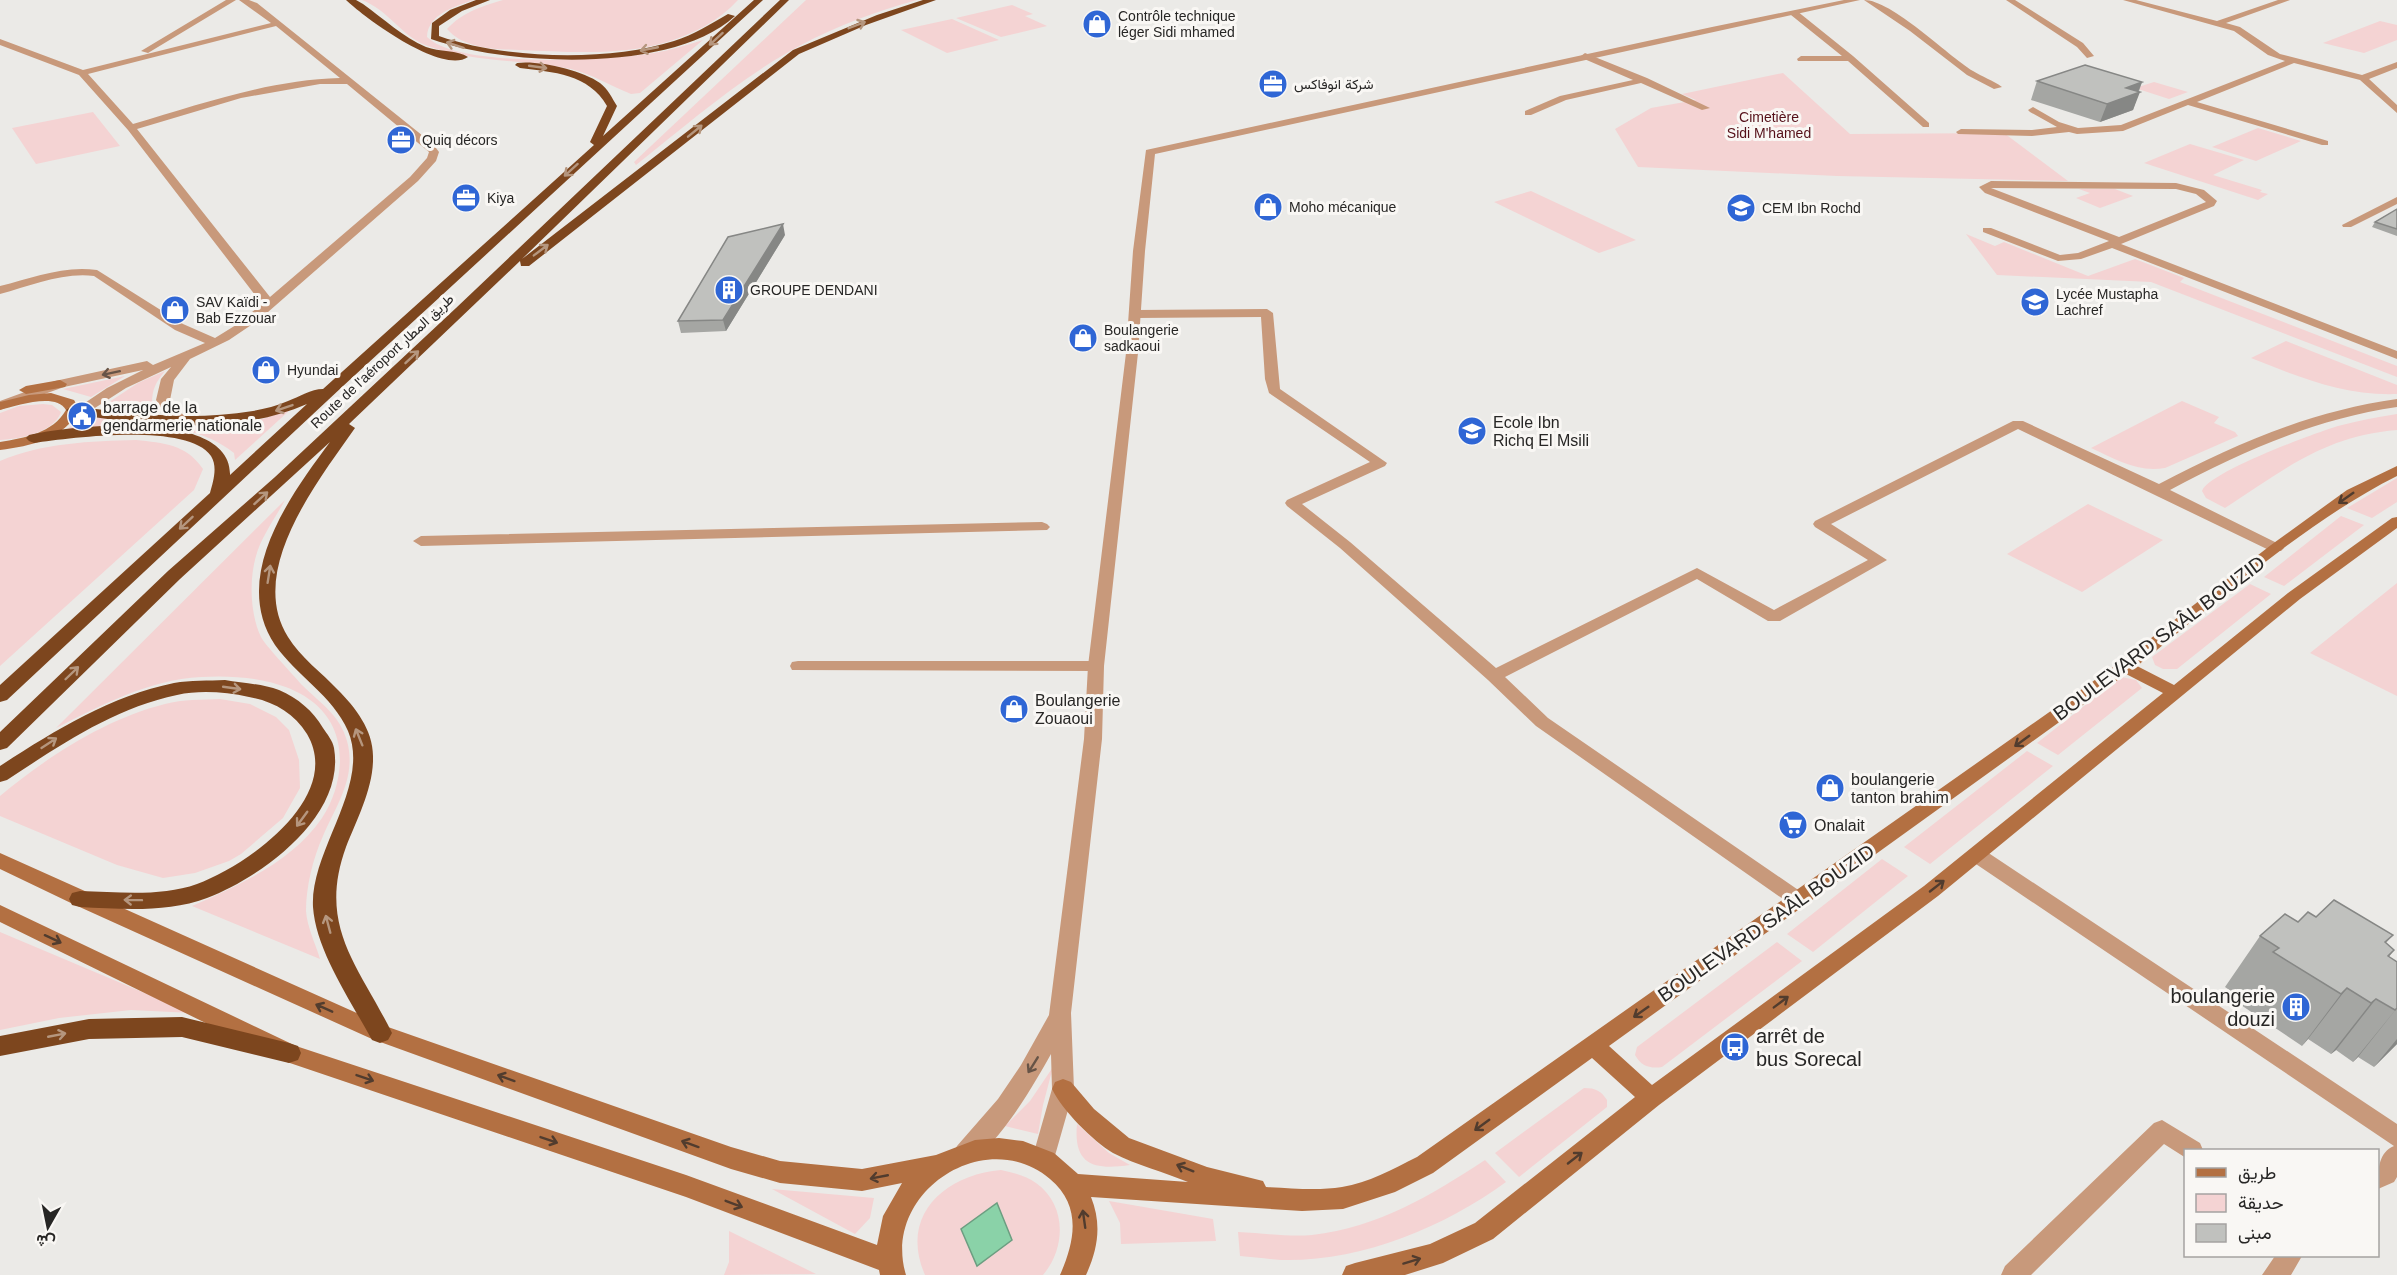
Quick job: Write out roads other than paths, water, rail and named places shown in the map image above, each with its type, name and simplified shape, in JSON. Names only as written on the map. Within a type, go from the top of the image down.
[{"type":"highway","points":[[350,0],[368,9],[398,35],[427,51],[570,72],[592,82],[608,95],[612,106],[606,124],[588,154]]},
{"type":"highway","points":[[486,0],[448,13],[435,25],[434,37],[454,46],[496,53],[618,54],[675,44],[699,34],[759,0]]},
{"type":"highway","name":"Route de l'aéroport طريق المطار","points":[[0,696],[337,384],[759,0]]},
{"type":"highway","name":"Route de l'aéroport طريق المطار","points":[[0,743],[174,575],[461,311],[785,0]]},
{"type":"highway","points":[[461,311],[622,189],[796,52],[838,32],[896,10],[932,0]]},
{"type":"highway","points":[[73,414],[183,422],[222,422],[254,417],[287,408],[337,384]]},
{"type":"highway","points":[[370,397],[289,517],[277,543],[268,575],[267,605],[276,633],[349,715],[363,744],[362,776],[330,866],[324,907],[334,946],[380,1034]]},
{"type":"highway","points":[[26,440],[74,433],[131,430],[187,437],[206,444],[216,452],[224,474],[219,493]]},
{"type":"highway","points":[[0,775],[65,733],[122,706],[176,689],[225,686],[273,695],[306,716],[324,746],[325,771],[317,799],[292,833],[239,873],[200,892],[149,901],[80,899]]},
{"type":"highway","points":[[0,1046],[89,1029],[182,1028],[290,1053]]},
{"type":"main road","points":[[0,397],[60,384]]},
{"type":"main road","points":[[0,397],[47,398],[66,401],[72,405],[73,414],[48,433],[0,447]]},
{"type":"main road","points":[[0,406],[47,398]]},
{"type":"main road","name":"BOULEVARD SAÂL BOUZID","points":[[1072,1185],[1302,1200],[1343,1198],[1388,1184],[1425,1165],[1800,901],[2125,667],[2276,548],[2352,493],[2397,470]]},
{"type":"main road","points":[[1355,1275],[1434,1255],[1484,1231],[1651,1098],[1977,855],[2294,596],[2397,521]]},
{"type":"main road","points":[[2125,667],[2176,693]]},
{"type":"main road","points":[[0,860],[80,899],[380,1034],[719,1154],[780,1172],[862,1180],[937,1166],[965,1153],[993,1148],[1020,1150],[1044,1159],[1059,1170],[1072,1185],[1085,1217],[1086,1235],[1083,1254],[1073,1275]]},
{"type":"main road","points":[[0,914],[290,1053],[686,1186],[891,1269],[889,1241],[894,1219],[911,1190],[937,1166]]},
{"type":"main road","points":[[1593,1045],[1651,1098]]},
{"type":"main road","points":[[1063,1089],[1086,1116],[1121,1144],[1208,1178],[1302,1200]]},
{"type":"street","points":[[129,60],[232,0]]},
{"type":"street","points":[[73,414],[137,377],[189,356],[256,318],[269,304],[414,179],[432,159],[434,153],[430,146],[254,5],[243,0]]},
{"type":"street","points":[[1044,1159],[1063,1089],[1060,1013],[1093,739],[1096,666],[1136,314],[1139,251],[1150,152],[1765,17],[1856,0]]},
{"type":"street","points":[[1868,0],[1913,29],[1970,73],[1997,87]]},
{"type":"street","points":[[2010,0],[2080,45],[2090,56]]},
{"type":"street","points":[[2127,0],[2219,23],[2249,35],[2265,51],[2292,61],[2363,78],[2397,110]]},
{"type":"street","points":[[2219,23],[2286,0]]},
{"type":"street","points":[[1794,13],[1850,58],[1926,125]]},
{"type":"street","points":[[81,72],[275,24]]},
{"type":"street","points":[[0,42],[81,72],[131,128],[269,304]]},
{"type":"street","points":[[1585,56],[1705,108]]},
{"type":"street","points":[[1801,59],[1850,58]]},
{"type":"street","points":[[1961,132],[2032,133],[2069,129],[2092,131],[2123,128],[2292,61]]},
{"type":"street","points":[[2363,78],[2397,65]]},
{"type":"street","points":[[1528,113],[1563,98],[1644,80]]},
{"type":"street","points":[[131,128],[276,87],[304,82],[347,81]]},
{"type":"street","points":[[2190,103],[2325,143]]},
{"type":"street","points":[[2033,110],[2069,129]]},
{"type":"street","points":[[1987,230],[2061,259],[2069,259],[2115,242],[2210,204],[2212,201],[2200,192],[2176,186],[1991,184],[1984,187],[1989,192],[2115,242],[2397,355]]},
{"type":"street","points":[[2348,225],[2397,200]]},
{"type":"street","points":[[0,290],[61,274],[81,271],[97,273],[179,327],[214,342]]},
{"type":"street","points":[[1136,314],[1267,313],[1274,390],[1380,463],[1292,503],[1345,545],[1494,676],[1542,722],[1800,901]]},
{"type":"street","points":[[0,406],[60,384],[189,356]]},
{"type":"street","points":[[183,422],[173,416],[162,400],[168,379],[189,356]]},
{"type":"street","points":[[2159,490],[2252,442],[2286,428],[2334,413],[2397,403]]},
{"type":"street","points":[[1494,676],[1697,573],[1774,617],[1879,560],[1820,524],[2018,424],[2276,548]]},
{"type":"street","points":[[421,541],[1042,526]]},
{"type":"street","points":[[798,666],[1096,666]]},
{"type":"street","points":[[1977,855],[2397,1137]]},
{"type":"street","points":[[965,1153],[984,1136],[1015,1095],[1040,1054],[1060,1013]]},
{"type":"street","points":[[2014,1275],[2162,1130],[2190,1149]]},
{"type":"street","points":[[2379,1178],[2386,1174],[2397,1156]]},
{"type":"street","points":[[2275,1275],[2289,1257]]},
{"type":"place","name":"Contrôle technique léger Sidi mhamed","points":[[1097,24]]},
{"type":"place","name":"شركة انوفاكس","points":[[1273,84]]},
{"type":"place","name":"Quiq décors","points":[[401,140]]},
{"type":"place","name":"Kiya","points":[[466,198]]},
{"type":"place","name":"Moho mécanique","points":[[1268,207]]},
{"type":"place","name":"CEM Ibn Rochd","points":[[1741,208]]},
{"type":"place","name":"GROUPE DENDANI","points":[[729,290]]},
{"type":"place","name":"Lycée Mustapha Lachref","points":[[2035,302]]},
{"type":"place","name":"SAV Kaïdi - Bab Ezzouar","points":[[175,310]]},
{"type":"place","name":"Boulangerie sadkaoui","points":[[1083,338]]},
{"type":"place","name":"Hyundai","points":[[266,370]]},
{"type":"place","name":"barrage de la gendarmerie nationale","points":[[82,416]]},
{"type":"place","name":"Ecole Ibn Richq El Msili","points":[[1472,431]]},
{"type":"place","name":"Boulangerie Zouaoui","points":[[1014,709]]},
{"type":"place","name":"boulangerie tanton brahim","points":[[1830,788]]},
{"type":"place","name":"Onalait","points":[[1793,825]]},
{"type":"place","name":"boulangerie douzi","points":[[2296,1007]]},
{"type":"place","name":"arrêt de bus Sorecal","points":[[1735,1047]]},
{"type":"park label","name":"Cimetière Sidi M'hamed","points":[[1769,126]]}]
